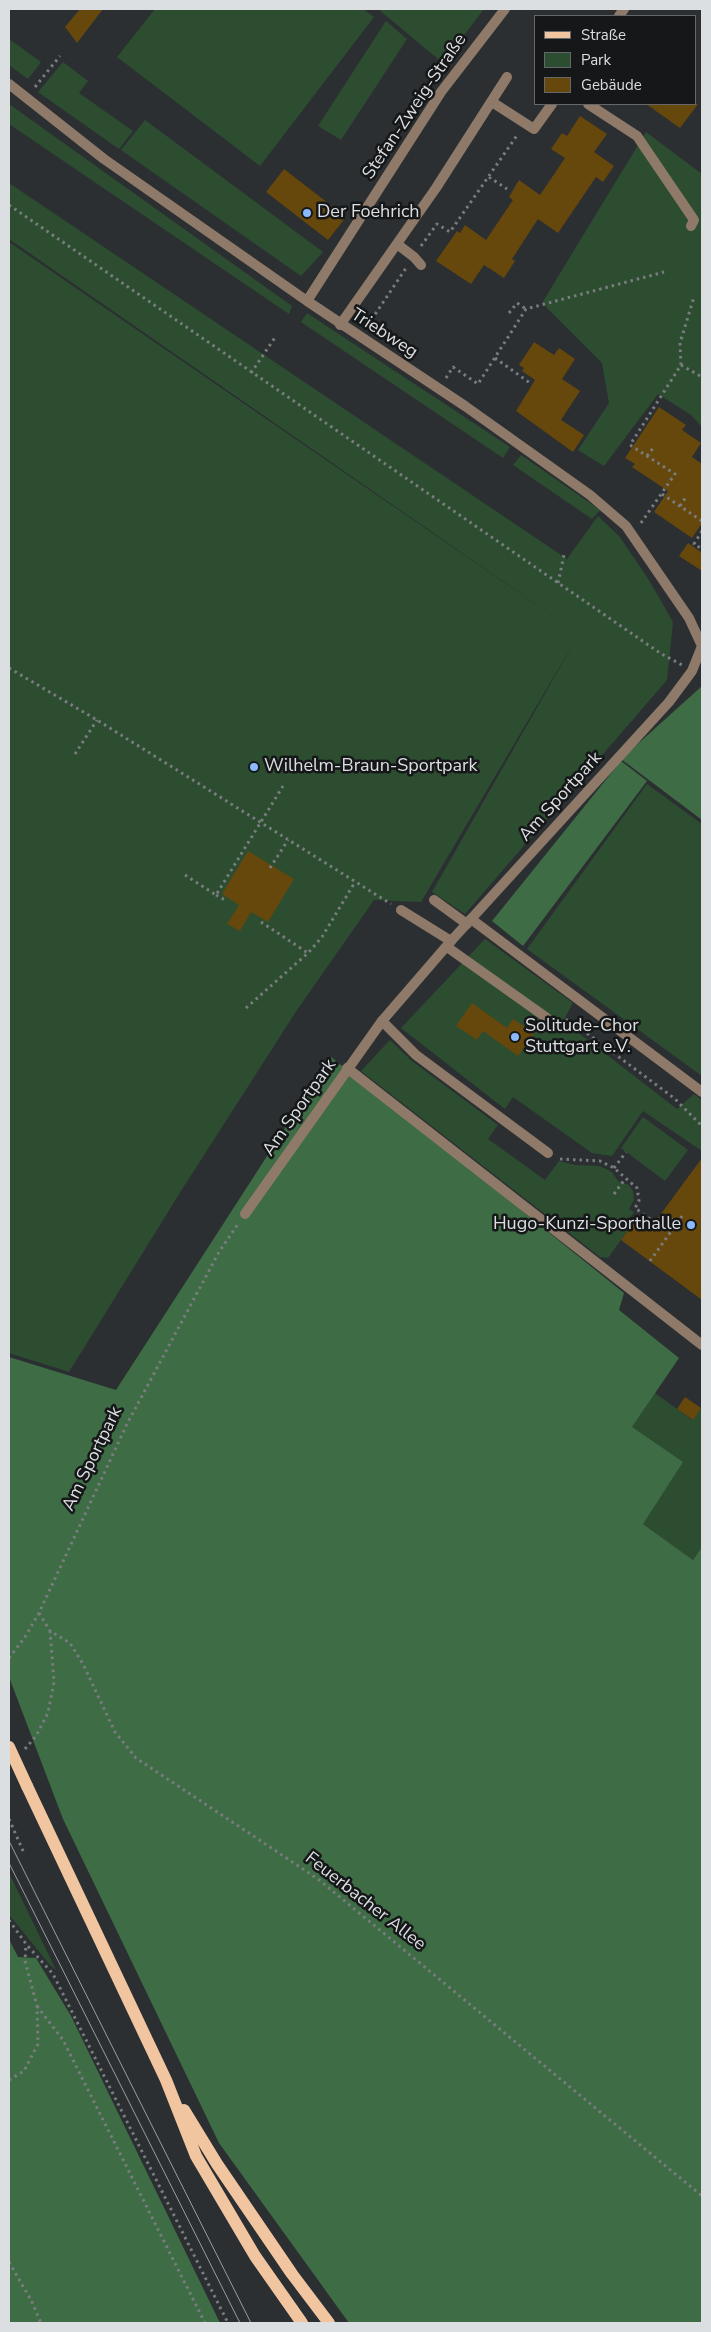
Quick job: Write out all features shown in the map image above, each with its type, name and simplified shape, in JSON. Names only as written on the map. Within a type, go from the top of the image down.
[{"type":"main road","points":[[9,1747],[166,2080],[196,2156],[255,2256],[302,2323]]},
{"type":"main road","points":[[166,2080],[223,2172],[292,2274],[329,2323]]},
{"type":"street","name":"Stefan-Zweig-Straße","points":[[306,302],[441,92],[505,9]]},
{"type":"street","points":[[340,324],[397,244],[508,77]]},
{"type":"street","name":"Triebweg","points":[[9,84],[104,159],[306,302],[519,444],[590,495],[626,526],[689,618],[702,646]]},
{"type":"street","points":[[492,102],[534,129],[551,105]]},
{"type":"street","points":[[590,105],[637,136],[694,220],[691,226]]},
{"type":"street","points":[[397,244],[421,265]]},
{"type":"street","name":"Am Sportpark","points":[[244,1214],[382,1021],[469,921],[669,702],[692,671],[702,646]]},
{"type":"street","points":[[434,900],[469,921],[702,1092]]},
{"type":"street","points":[[401,910],[547,1018]]},
{"type":"street","points":[[382,1021],[416,1055],[548,1153]]},
{"type":"street","points":[[347,1068],[702,1345]]},
{"type":"path","points":[[26,98],[60,56]]},
{"type":"path","points":[[360,338],[437,224],[451,233],[526,123]]},
{"type":"path","points":[[489,177],[507,189]]},
{"type":"path","points":[[9,205],[660,653],[692,671]]},
{"type":"path","points":[[453,367],[478,384],[526,308],[664,272]]},
{"type":"path","points":[[652,508],[675,474],[630,445],[681,365],[680,343],[694,296]]},
{"type":"path","points":[[510,313],[517,303],[526,308]]},
{"type":"path","points":[[251,373],[276,336]]},
{"type":"path","points":[[495,358],[530,383]]},
{"type":"path","points":[[681,365],[702,376]]},
{"type":"path","points":[[647,456],[654,447]]},
{"type":"path","points":[[662,494],[702,521]]},
{"type":"path","points":[[680,506],[686,497]]},
{"type":"path","points":[[702,531],[694,544],[702,549]]},
{"type":"path","points":[[558,583],[564,555]]},
{"type":"path","points":[[9,668],[401,910]]},
{"type":"path","points":[[74,754],[96,720]]},
{"type":"path","points":[[216,895],[283,786]]},
{"type":"path","points":[[270,868],[288,840]]},
{"type":"path","points":[[185,875],[225,900]]},
{"type":"path","points":[[246,1008],[308,953],[322,937],[355,882]]},
{"type":"path","points":[[261,922],[308,953]]},
{"type":"path","points":[[547,1018],[554,1022],[570,1020],[674,1098],[702,1126]]},
{"type":"path","points":[[614,1168],[626,1152]]},
{"type":"path","points":[[560,1159],[600,1161],[614,1168],[625,1180],[637,1188],[639,1193],[635,1208],[664,1229],[671,1219],[677,1223]]},
{"type":"path","points":[[614,1194],[625,1180]]},
{"type":"path","name":"Am Sportpark","points":[[9,1658],[39,1613],[127,1424],[219,1252],[244,1214]]},
{"type":"path","points":[[650,1261],[682,1216]]},
{"type":"path","name":"Feuerbacher Allee","points":[[39,1613],[50,1632],[70,1643],[83,1664],[115,1732],[136,1758],[318,1879],[702,2196]]},
{"type":"path","points":[[21,1752],[36,1736],[48,1713],[54,1682],[50,1632]]},
{"type":"path","points":[[9,1819],[24,1852]]},
{"type":"path","points":[[9,1920],[26,1944],[54,1974],[228,2323]]},
{"type":"path","points":[[9,2080],[24,2071],[38,2044],[37,2006],[26,1961],[26,1944]]},
{"type":"path","points":[[37,2006],[63,2040],[205,2323]]},
{"type":"path","points":[[9,2262],[31,2300],[40,2323]]},
{"type":"green space","points":[[155,9],[363,9],[374,17],[260,166],[117,57]]},
{"type":"green space","points":[[378,9],[484,9],[443,63]]},
{"type":"green space","points":[[386,21],[407,39],[341,140],[318,126]]},
{"type":"green space","points":[[9,39],[41,62],[28,79],[9,65]]},
{"type":"green space","points":[[63,62],[88,81],[79,93],[133,131],[119,149],[38,92]]},
{"type":"green space","points":[[9,104],[292,306],[289,314],[9,124]]},
{"type":"green space","points":[[145,120],[323,252],[301,276],[121,150]]},
{"type":"green space","points":[[646,132],[702,174],[702,427],[691,415],[658,394],[604,466],[578,450],[609,403],[602,363],[542,303]]},
{"type":"green space","name":"Wilhelm-Braun-Sportpark","points":[[9,183],[567,559],[598,516],[619,536],[649,580],[673,622],[667,680],[465,914],[432,892],[576,639],[421,902],[374,900],[297,1010],[181,1191],[69,1372],[9,1353],[9,242],[579,634],[9,239]]},
{"type":"green space","points":[[307,313],[510,447],[503,458],[301,322]]},
{"type":"green space","points":[[521,455],[600,510],[592,519],[513,465]]},
{"type":"green space","points":[[702,686],[702,820],[621,759]]},
{"type":"green space","points":[[621,761],[647,781],[523,946],[492,921]]},
{"type":"green space","points":[[647,784],[702,824],[702,1076],[527,949]]},
{"type":"green space","points":[[485,939],[573,1003],[563,1021],[677,1109],[694,1094],[702,1100],[702,1151],[643,1111],[612,1156],[592,1153],[513,1097],[505,1109],[401,1028]]},
{"type":"green space","points":[[390,1040],[412,1061],[498,1125],[488,1139],[545,1180],[559,1161],[575,1165],[600,1166],[612,1172],[618,1181],[629,1185],[633,1191],[634,1200],[629,1209],[634,1212],[624,1226],[628,1230],[608,1258],[600,1257],[361,1071]]},
{"type":"green space","points":[[331,1057],[624,1293],[619,1310],[679,1358],[632,1427],[683,1462],[643,1524],[693,1560],[702,1547],[702,2323],[349,2323],[219,2143],[63,1819],[9,1677],[9,1357],[116,1390]]},
{"type":"green space","points":[[643,1117],[688,1150],[665,1181],[621,1148]]},
{"type":"green space","points":[[655,1393],[692,1420],[702,1406],[702,1547],[693,1560],[643,1524],[632,1427]]},
{"type":"green space","points":[[9,1873],[56,1970],[10,1916]]},
{"type":"green space","points":[[9,1939],[18,1957],[36,1958],[71,2016],[220,2323],[9,2323]]},
{"type":"building","points":[[80,9],[103,9],[77,43],[65,27]]},
{"type":"building","points":[[698,104],[680,128],[647,105]]},
{"type":"building","points":[[580,116],[607,134],[594,152],[614,166],[603,182],[596,177],[558,233],[538,219],[512,259],[515,261],[504,278],[484,265],[471,284],[436,261],[457,231],[460,233],[465,225],[486,240],[513,200],[509,197],[519,180],[540,195],[565,158],[551,149],[562,133],[567,136]]},
{"type":"building","points":[[284,169],[346,217],[328,240],[266,192]]},
{"type":"building","points":[[534,342],[554,355],[559,348],[575,359],[562,379],[580,391],[561,420],[584,435],[573,452],[516,411],[535,380],[522,371],[524,368],[519,365]]},
{"type":"building","points":[[659,407],[686,425],[682,430],[701,443],[692,457],[702,464],[702,523],[692,538],[654,512],[668,491],[632,467],[635,464],[625,458]]},
{"type":"building","points":[[688,543],[702,553],[702,571],[679,556]]},
{"type":"building","points":[[248,851],[294,879],[268,922],[251,912],[240,931],[227,924],[239,905],[222,894]]},
{"type":"building","points":[[472,1003],[507,1028],[513,1019],[534,1033],[518,1056],[483,1031],[477,1040],[456,1026]]},
{"type":"building","name":"Hugo-Kunzi-Sporthalle","points":[[702,1158],[702,1300],[621,1240],[639,1215],[652,1226]]},
{"type":"building","points":[[685,1397],[701,1408],[693,1420],[677,1409]]},
{"type":"tram line","points":[[9,1841],[251,2323]]},
{"type":"tram line","points":[[9,1863],[240,2323]]},
{"type":"place","name":"Der Foehrich","points":[[307,213]]},
{"type":"place","name":"Wilhelm-Braun-Sportpark","points":[[254,767]]},
{"type":"place","name":"Solitude-Chor Stuttgart e.V.","points":[[515,1037]]},
{"type":"place","name":"Hugo-Kunzi-Sporthalle","points":[[691,1225]]}]
